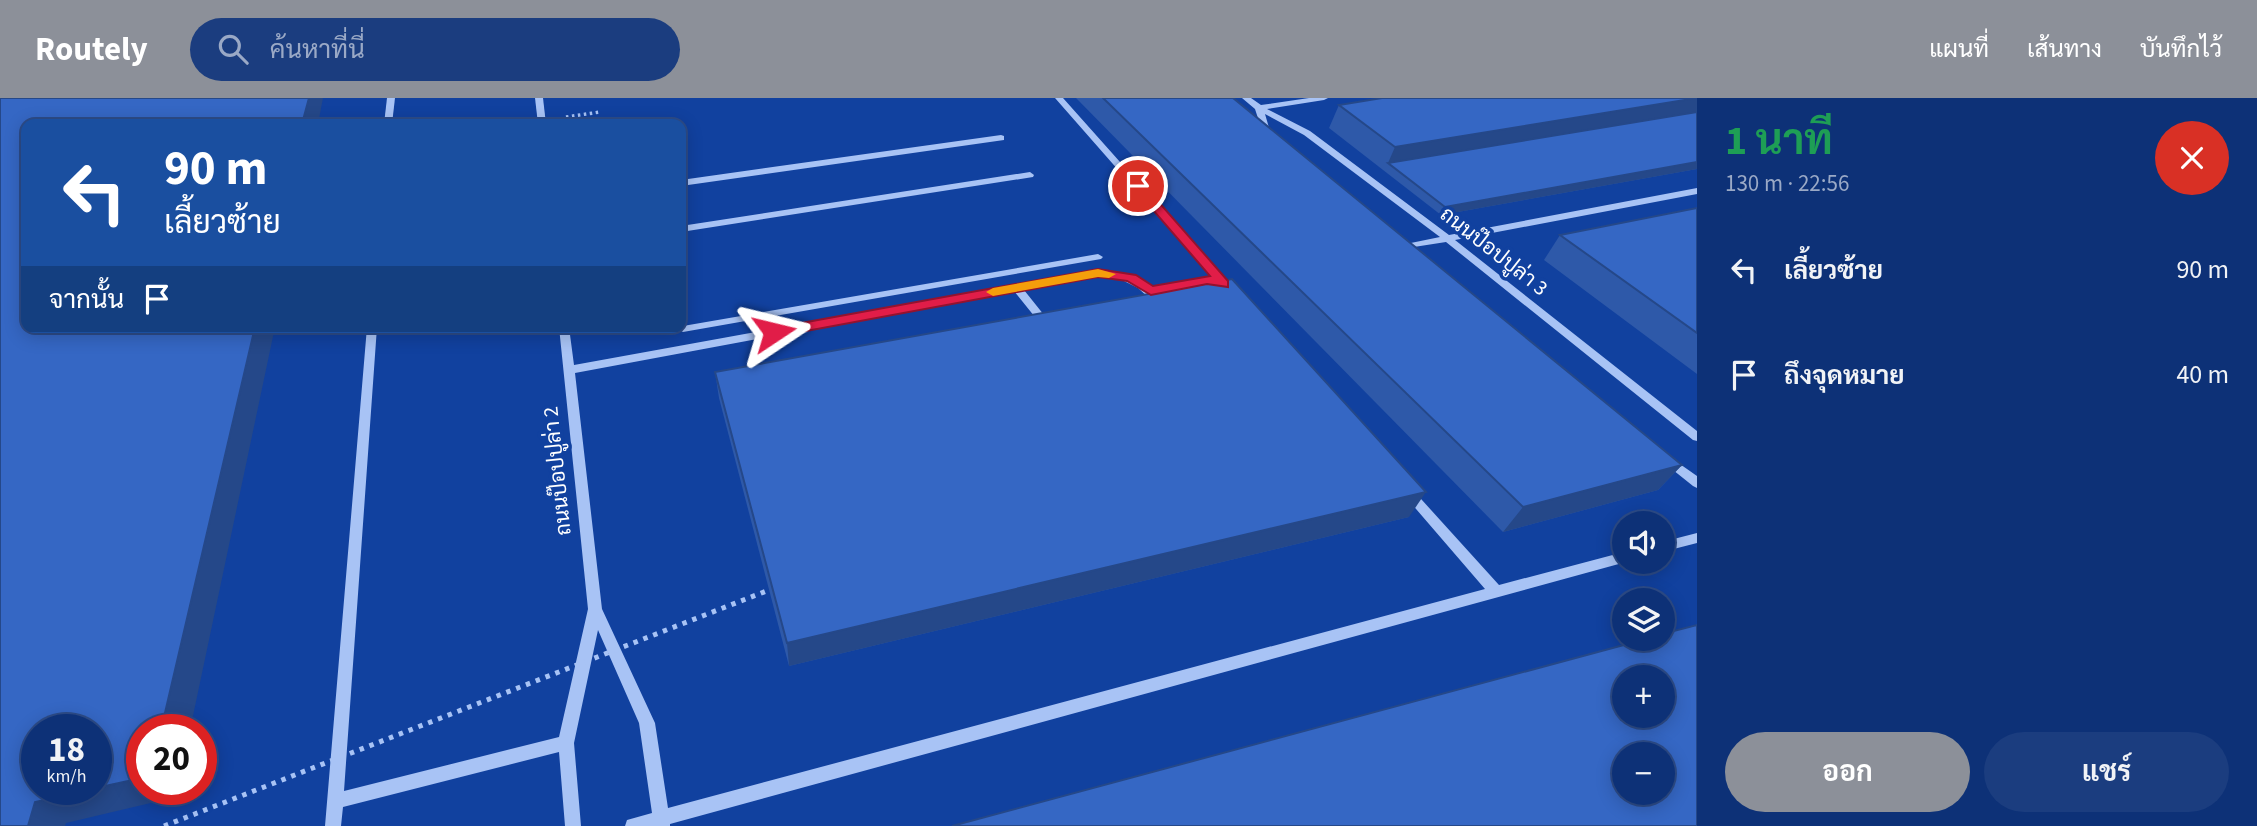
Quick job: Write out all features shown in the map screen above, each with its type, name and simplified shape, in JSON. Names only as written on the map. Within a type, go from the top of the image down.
[{"type":"street","points":[[389,119],[391,98]]},
{"type":"street","points":[[539,98],[541,119]]},
{"type":"street","points":[[1059,98],[1242,305]]},
{"type":"street","name":"ถนนป๊อปปูล่า 3","points":[[1246,98],[1259,108],[1307,133],[1448,239],[1697,437]]},
{"type":"street","points":[[1279,146],[1269,138],[1259,108],[1324,98]]},
{"type":"street","points":[[686,182],[1001,138]]},
{"type":"street","points":[[686,228],[1030,175]]},
{"type":"street","points":[[1404,247],[1697,191]]},
{"type":"street","points":[[1394,239],[1415,256]]},
{"type":"street","points":[[686,328],[1098,257]]},
{"type":"street","points":[[569,370],[1098,273],[1131,278],[1151,291],[1171,314]]},
{"type":"street","points":[[1151,291],[1207,280],[1224,284]]},
{"type":"street","points":[[1017,288],[1055,336]]},
{"type":"street","points":[[333,826],[372,333]]},
{"type":"street","name":"ถนนป๊อปปูล่า 2","points":[[565,333],[595,609],[647,723],[661,823]]},
{"type":"street","points":[[1654,448],[1697,483]]},
{"type":"street","points":[[1397,480],[1496,592]]},
{"type":"street","points":[[1675,544],[1697,538]]},
{"type":"street","points":[[633,826],[661,823],[1612,561]]},
{"type":"street","name":"ถนนป๊อปปูล่า 2","points":[[573,826],[566,743],[595,609]]},
{"type":"street","points":[[336,801],[566,743]]},
{"type":"path","points":[[164,826],[769,590]]},
{"type":"building","points":[[0,98],[309,98],[303,119],[21,119],[21,333],[254,333],[165,714],[126,714],[126,781],[112,785],[112,714],[21,714],[21,805],[34,805],[28,826],[0,826]]},
{"type":"building","points":[[1103,98],[1233,98],[1682,465],[1523,507]]},
{"type":"building","points":[[1382,98],[1697,98],[1395,147],[1339,105]]},
{"type":"building","points":[[1697,112],[1697,162],[1445,207],[1388,163]]},
{"type":"building","points":[[1697,208],[1697,333],[1560,235]]},
{"type":"building","points":[[1232,279],[1426,492],[787,643],[715,372]]},
{"type":"building","points":[[1697,625],[1697,826],[952,826],[1612,648],[1612,651],[1675,651],[1675,631]]},
{"type":"slow traffic","points":[[993,292],[1098,273],[1109,274]]},
{"type":"route","points":[[774,332],[1098,273],[1131,278],[1151,291],[1207,280],[1224,284],[1138,186]]}]
